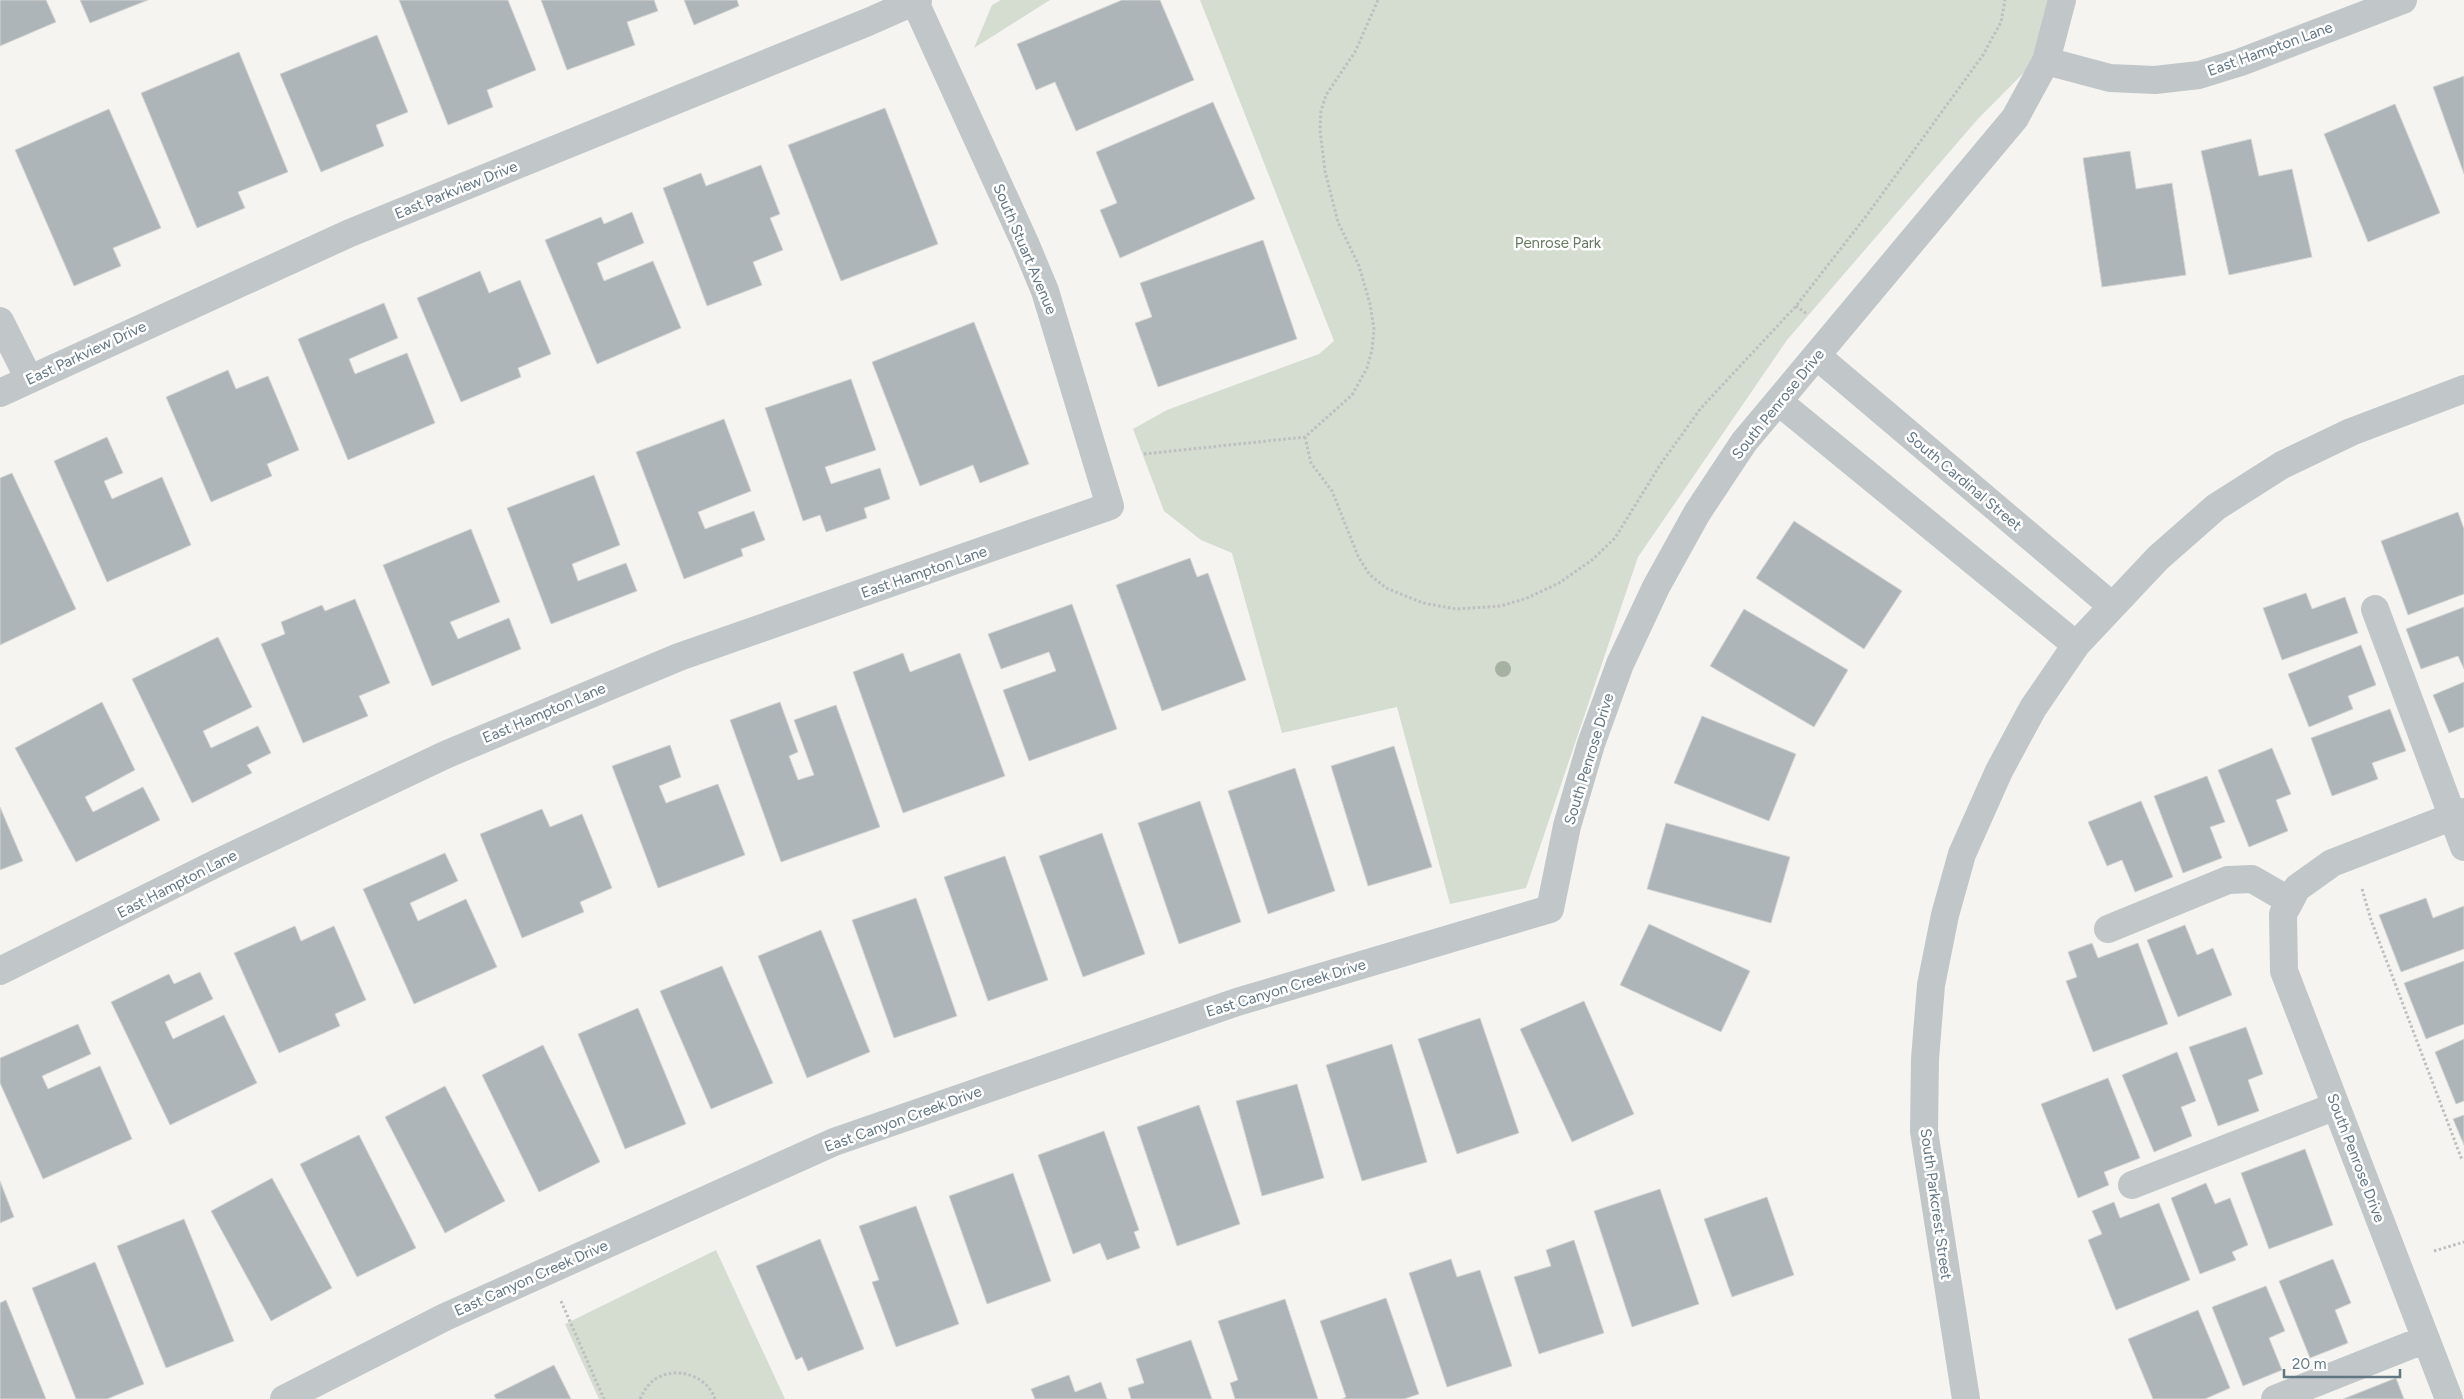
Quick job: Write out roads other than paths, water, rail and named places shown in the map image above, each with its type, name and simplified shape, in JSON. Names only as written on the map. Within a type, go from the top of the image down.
[{"type":"street","name":"South Penrose Drive","points":[[1550,909],[1575,798],[1591,744],[1620,664],[1656,587],[1697,513],[1744,442],[2015,118],[2046,61],[2062,0]]},
{"type":"street","name":"East Hampton Lane","points":[[2046,61],[2110,78],[2147,80],[2184,77],[2241,62],[2403,0]]},
{"type":"street","name":"East Parkview Drive","points":[[0,393],[350,233],[916,1]]},
{"type":"street","name":"South Stuart Avenue","points":[[916,1],[1026,243],[1045,291],[1110,506]]},
{"type":"street","points":[[0,321],[29,379]]},
{"type":"street","name":"South Cardinal Street","points":[[1817,356],[2112,606]]},
{"type":"street","points":[[2112,606],[2158,558],[2216,507],[2282,465],[2351,432],[2464,389]]},
{"type":"street","points":[[1779,402],[2076,645]]},
{"type":"street","name":"East Hampton Lane","points":[[0,971],[217,863],[472,743],[679,657],[1110,506]]},
{"type":"street","name":"South Parkcrest Street","points":[[1966,1399],[1924,1131],[1925,1059],[1932,984],[1945,915],[1962,854],[1999,771],[2033,708],[2076,645],[2112,606]]},
{"type":"street","points":[[2375,610],[2458,814],[2464,847]]},
{"type":"street","points":[[2108,928],[2228,880],[2252,879],[2286,907],[2297,888],[2332,863],[2458,814]]},
{"type":"street","name":"South Penrose Drive","points":[[2286,907],[2284,971],[2449,1399]]},
{"type":"street","name":"East Canyon Creek Drive","points":[[284,1399],[446,1317],[834,1142],[1237,1002],[1550,909]]},
{"type":"street","points":[[2132,1185],[2336,1106]]},
{"type":"street","points":[[2275,1399],[2426,1339]]},
{"type":"park label","name":"Penrose Park","points":[[1558,243]]}]
